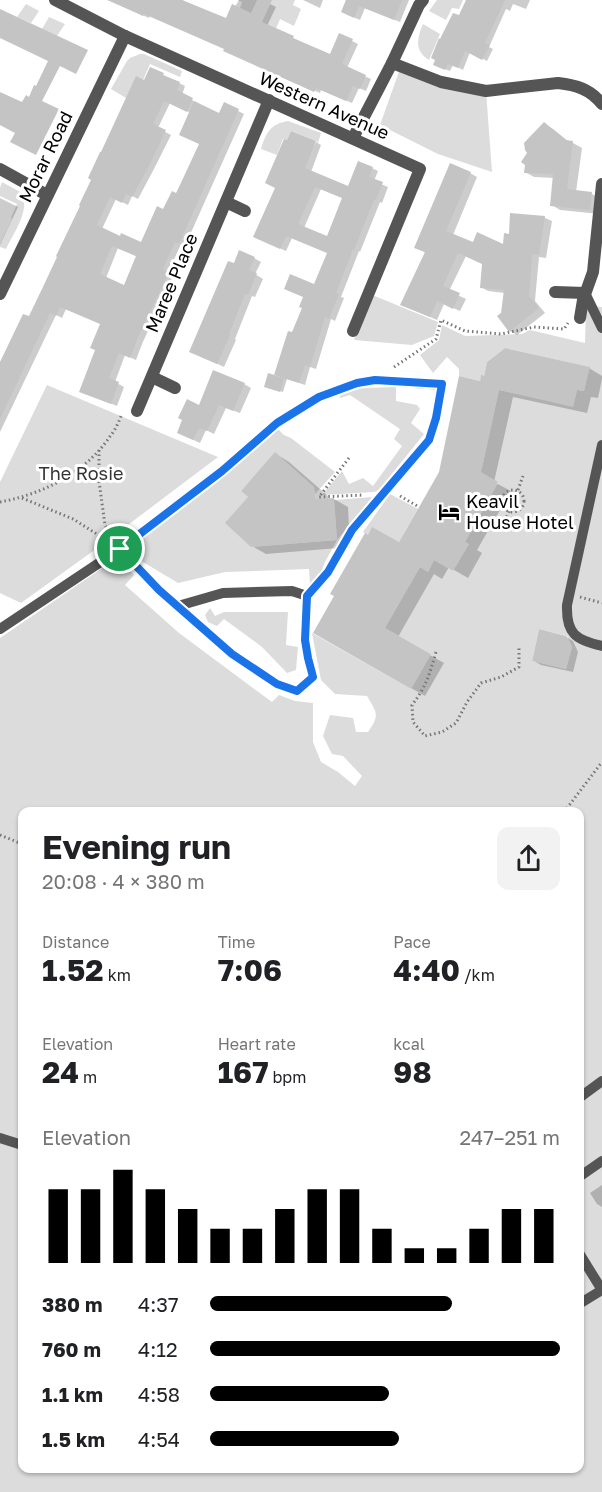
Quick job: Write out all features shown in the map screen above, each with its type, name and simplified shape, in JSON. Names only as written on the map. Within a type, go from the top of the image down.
[{"type":"street","name":"Western Avenue","points":[[55,0],[125,36],[420,169],[353,331]]},
{"type":"street","points":[[353,138],[423,0]]},
{"type":"street","name":"Morar Road","points":[[0,294],[125,36]]},
{"type":"street","points":[[392,63],[441,82],[486,91],[558,83],[569,84],[594,95],[602,104]]},
{"type":"street","name":"Maree Place","points":[[137,411],[269,100]]},
{"type":"street","points":[[0,169],[47,195]]},
{"type":"street","points":[[580,318],[594,262],[602,184]]},
{"type":"street","points":[[226,202],[245,211]]},
{"type":"street","points":[[555,292],[585,293]]},
{"type":"street","points":[[152,377],[175,388]]},
{"type":"lane","points":[[585,293],[602,328]]},
{"type":"lane","points":[[0,629],[120,549],[222,471],[277,423],[319,397],[357,383],[375,380],[442,384],[436,418],[429,440],[352,530],[328,572],[307,596],[305,640],[313,677],[297,691],[277,684],[232,654],[178,606],[120,549]]},
{"type":"lane","points":[[602,445],[567,613],[570,630],[577,638],[602,646]]},
{"type":"lane","points":[[178,606],[223,593],[292,591],[307,596]]},
{"type":"lane","points":[[584,1094],[602,1081]]},
{"type":"lane","points":[[0,1138],[18,1144]]},
{"type":"lane","points":[[584,1174],[602,1161]]},
{"type":"lane","points":[[584,1261],[602,1290],[584,1301]]},
{"type":"path","points":[[375,380],[436,339],[441,320],[465,332],[501,334],[534,327],[564,329],[569,321],[580,318]]},
{"type":"path","points":[[0,502],[21,498],[50,487],[74,473],[99,450],[112,434],[124,411],[137,411]]},
{"type":"path","points":[[99,450],[99,481],[105,525],[120,549]]},
{"type":"path","points":[[349,458],[318,498],[386,491],[419,507]]},
{"type":"path","points":[[518,490],[523,476]]},
{"type":"path","points":[[509,490],[518,490],[524,496],[524,505],[518,511],[509,511],[503,505],[503,496],[509,490]]},
{"type":"path","points":[[21,498],[74,519],[120,549]]},
{"type":"path","points":[[484,508],[496,508],[503,505]]},
{"type":"path","points":[[505,521],[509,511]]},
{"type":"path","points":[[569,595],[602,603]]},
{"type":"path","points":[[436,652],[423,692],[412,705],[413,722],[425,736],[442,732],[456,723],[467,702],[481,683],[501,677],[519,667],[519,648]]},
{"type":"path","points":[[568,807],[602,762]]},
{"type":"path","points":[[0,835],[18,842]]},
{"type":"green space","points":[[237,0],[295,0],[293,5],[301,9],[294,26],[280,19],[273,36],[237,17],[242,2]]},
{"type":"green space","points":[[437,0],[463,0],[459,9],[452,8],[446,20],[429,11]]},
{"type":"green space","points":[[26,4],[39,11],[31,23],[17,17]]},
{"type":"green space","points":[[49,17],[65,24],[57,36],[42,29]]},
{"type":"green space","points":[[423,24],[440,34],[429,60],[421,53],[418,44]]},
{"type":"green space","points":[[140,54],[182,71],[180,77],[150,64],[143,80],[126,98],[111,89],[127,61]]},
{"type":"green space","points":[[401,66],[486,91],[492,172],[438,154],[380,125]]},
{"type":"green space","points":[[288,121],[321,133],[318,143],[291,131],[287,140],[283,139],[277,155],[261,149],[270,130],[277,124]]},
{"type":"green space","points":[[2,182],[22,193],[24,200],[23,215],[6,249],[0,247],[0,244],[17,204],[0,196]]},
{"type":"green space","points":[[370,294],[438,322],[434,336],[412,345],[354,340]]},
{"type":"green space","points":[[586,306],[602,307],[602,1492],[0,1492],[0,638],[117,558],[134,575],[125,585],[179,633],[272,702],[279,695],[295,701],[313,703],[313,742],[321,762],[355,786],[362,776],[343,756],[332,754],[323,736],[330,715],[353,718],[356,732],[368,732],[376,718],[375,710],[367,696],[335,694],[321,680],[312,633],[411,689],[431,654],[385,628],[420,567],[428,572],[434,560],[453,571],[469,544],[465,542],[498,483],[477,470],[482,468],[499,390],[573,406],[577,390],[584,391],[589,367],[505,348],[487,362],[484,376],[481,376],[480,381],[459,376],[459,369],[447,357],[433,373],[420,355],[439,340],[442,325],[465,336],[522,334],[530,330],[585,343]],"holes":[[[539,629],[567,636],[572,647],[566,669],[532,661]]]},
{"type":"green space","name":"The Rosie","points":[[47,385],[218,457],[21,603],[0,593],[0,482]]},
{"type":"green space","points":[[396,387],[396,401],[417,405],[420,409],[411,423],[424,434],[379,490],[322,495],[342,471],[349,484],[363,478],[373,486],[402,446],[394,439],[400,429],[350,395],[340,398],[339,395],[362,388]]},
{"type":"green space","points":[[277,428],[335,472],[315,494],[314,487],[275,453],[241,491],[248,497],[251,547],[337,540],[320,575],[310,584],[309,569],[225,572],[178,583],[143,562],[135,549],[143,537]]},
{"type":"green space","points":[[390,494],[418,509],[399,542],[363,532]]},
{"type":"green space","points":[[373,497],[337,540],[334,500]]},
{"type":"green space","points":[[210,608],[215,616],[224,612],[288,612],[286,645],[298,647],[296,670],[287,673],[262,647],[224,619],[217,626],[208,622],[205,615]]},
{"type":"building","points":[[108,0],[182,0],[226,18],[232,4],[251,13],[257,0],[272,0],[262,22],[330,54],[339,33],[353,39],[342,64],[366,75],[360,89],[353,86],[346,101],[316,88],[314,92],[223,51],[224,49]]},
{"type":"building","points":[[346,0],[402,0],[394,20],[359,6],[354,18],[341,12]]},
{"type":"building","points":[[466,0],[505,0],[485,43],[490,45],[482,60],[465,51],[458,68],[448,64],[445,70],[433,65],[435,60],[431,58],[453,13],[459,15]]},
{"type":"building","points":[[0,9],[88,50],[76,74],[60,66],[42,101],[59,109],[36,155],[10,142],[15,133],[0,125],[0,92],[22,102],[26,95],[29,97],[34,85],[36,86],[48,61],[0,38]]},
{"type":"building","points":[[150,67],[180,82],[177,90],[193,98],[187,112],[164,101],[153,124],[166,130],[132,197],[126,194],[122,203],[110,197],[97,225],[120,236],[121,233],[141,242],[157,206],[163,209],[172,191],[176,193],[199,144],[179,135],[194,101],[219,113],[224,102],[239,109],[179,244],[175,242],[163,269],[169,272],[130,358],[119,353],[109,378],[119,382],[111,404],[79,392],[95,350],[90,348],[100,324],[60,307],[56,316],[50,313],[0,419],[0,362],[23,314],[29,316],[42,289],[91,180],[88,178],[136,76],[144,80]],"holes":[[[112,246],[136,256],[124,285],[100,274]]]},
{"type":"building","points":[[544,122],[566,140],[573,141],[567,189],[592,192],[590,210],[550,206],[553,174],[524,173],[525,165],[521,162],[527,153],[524,143]]},
{"type":"building","points":[[291,131],[316,141],[305,168],[348,186],[358,161],[373,167],[369,177],[383,182],[353,249],[336,293],[339,294],[329,319],[325,317],[310,367],[305,365],[299,383],[274,375],[288,331],[292,332],[302,308],[299,307],[303,297],[284,289],[290,274],[314,284],[327,253],[286,236],[280,249],[253,237],[275,188],[265,183],[284,139],[287,140]],"holes":[[[315,187],[342,198],[327,236],[298,224]]]},
{"type":"building","points":[[450,163],[471,172],[446,231],[473,242],[477,232],[503,244],[504,233],[509,234],[510,213],[545,216],[539,255],[532,254],[529,296],[539,308],[509,332],[497,316],[501,313],[504,290],[480,288],[482,264],[458,253],[443,286],[460,293],[453,309],[437,301],[430,317],[400,305],[425,252],[414,248]]},
{"type":"building","points":[[239,250],[255,257],[249,270],[257,273],[248,295],[245,294],[217,364],[189,352],[228,261],[234,263]]},
{"type":"building","points":[[505,348],[590,367],[584,391],[577,390],[573,407],[499,390],[481,472],[498,482],[465,542],[469,544],[453,571],[434,560],[428,572],[420,567],[385,628],[431,654],[411,689],[313,633],[334,596],[330,594],[365,533],[368,535],[372,527],[399,542],[418,509],[439,472],[459,376],[480,381],[481,375],[484,376],[487,362]]},
{"type":"building","points":[[213,370],[245,383],[233,411],[219,405],[207,431],[199,428],[193,440],[177,433],[182,420],[178,418],[187,399],[199,405]]},
{"type":"building","points":[[268,373],[284,378],[280,392],[264,387]]},
{"type":"building","points":[[275,452],[314,487],[315,499],[334,498],[337,540],[251,547],[225,523],[248,497],[241,491]]},
{"type":"building","points":[[539,629],[567,637],[572,647],[566,669],[532,661]]},
{"type":"place","name":"Keavil House Hotel","points":[[449,512]]},
{"type":"route","points":[[375,380],[442,384],[436,418],[429,440],[352,530],[328,572],[307,596],[305,640],[313,677],[297,691],[277,684],[232,654],[159,590],[120,549],[222,471],[277,423],[319,397],[357,383],[375,380]]}]
